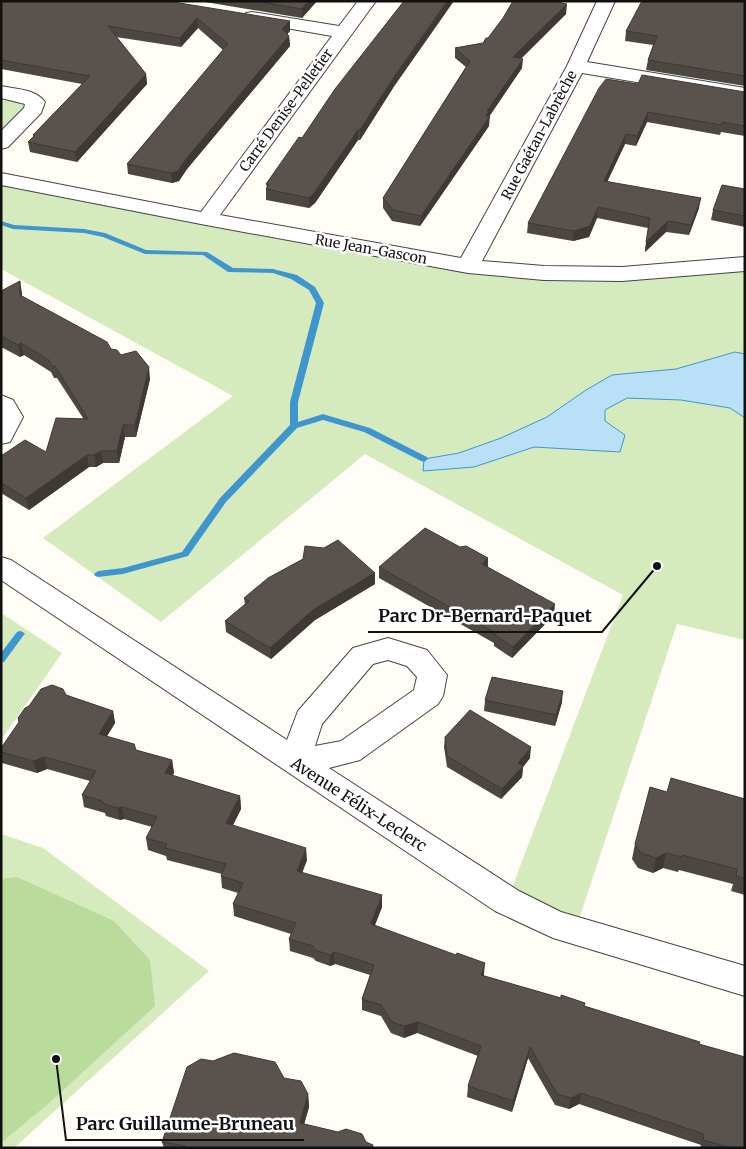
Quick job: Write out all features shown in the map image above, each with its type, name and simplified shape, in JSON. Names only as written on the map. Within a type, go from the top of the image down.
[{"type":"street","name":"Carré Denise-Pelletier","points":[[206,219],[367,1]]},
{"type":"street","name":"Rue Gaétan-Labrèche","points":[[468,266],[576,66],[606,1]]},
{"type":"street","points":[[238,15],[343,32]]},
{"type":"street","points":[[576,66],[745,94]]},
{"type":"street","points":[[1,92],[26,97],[35,102],[34,109],[1,143]]},
{"type":"street","name":"Rue Jean-Gascon","points":[[1,179],[206,219],[468,266],[544,273],[622,274],[745,264]]},
{"type":"street","points":[[1,403],[10,417],[1,436]]},
{"type":"street","name":"Avenue Félix-Leclerc","points":[[1,567],[507,901],[553,924],[745,982]]},
{"type":"street","points":[[388,649],[417,658],[432,675],[428,696],[349,752],[294,762],[309,718],[363,656],[388,649]]},
{"type":"green space","points":[[1,97],[15,99],[24,105],[19,117],[1,134]]},
{"type":"green space","points":[[1,178],[544,273],[745,264],[745,640],[677,624],[575,931],[507,901],[623,595],[365,454],[161,622],[43,538],[233,396],[1,269]]},
{"type":"green space","points":[[1,613],[62,653],[1,740]]},
{"type":"green space","points":[[1,834],[43,848],[209,971],[14,1148],[1,1148]]},
{"type":"green space","points":[[17,877],[114,921],[150,960],[155,1006],[49,1103],[1,1143],[1,879]]},
{"type":"water","points":[[735,352],[745,354],[745,418],[730,408],[681,400],[627,398],[605,410],[605,421],[625,435],[620,452],[534,447],[474,467],[423,471],[424,459],[459,453],[501,438],[547,417],[586,390],[612,375],[676,369]]},
{"type":"building","points":[[1,1],[167,1],[290,21],[282,29],[289,36],[178,171],[171,173],[127,164],[228,44],[197,18],[180,38],[108,26],[146,74],[75,152],[28,142],[90,76],[1,60]]},
{"type":"building","points":[[256,1],[308,1],[302,9]]},
{"type":"building","points":[[404,1],[447,1],[393,78],[360,130],[358,130],[314,193],[309,198],[266,189],[269,184],[266,184],[299,137],[302,138],[335,89]]},
{"type":"building","points":[[513,1],[557,1],[567,4],[513,57],[523,59],[487,111],[489,111],[486,116],[490,116],[421,216],[393,210],[383,198],[470,61],[455,48],[483,43],[503,18]]},
{"type":"building","points":[[642,1],[745,1],[745,76],[648,60],[657,36],[626,31]]},
{"type":"building","points":[[642,75],[745,92],[745,126],[722,122],[721,125],[648,112],[637,136],[626,134],[604,181],[701,198],[691,225],[668,221],[646,242],[650,218],[598,207],[590,226],[574,231],[528,223],[599,88],[606,79],[638,84]]},
{"type":"building","points":[[722,185],[745,189],[745,216],[713,210]]},
{"type":"building","points":[[20,281],[20,295],[107,342],[111,349],[117,350],[121,355],[136,351],[149,367],[135,425],[123,425],[117,451],[101,451],[94,455],[87,455],[26,498],[1,483],[1,456],[25,440],[46,452],[56,418],[88,419],[55,366],[52,366],[49,360],[21,343],[18,345],[1,336],[1,291]]},
{"type":"building","points":[[425,528],[460,547],[466,546],[488,558],[482,564],[555,604],[513,647],[495,635],[494,632],[379,567]]},
{"type":"building","points":[[338,540],[375,573],[314,609],[270,648],[225,621],[249,601],[244,598],[268,578],[303,559],[305,546],[324,548]]},
{"type":"building","points":[[492,677],[563,691],[556,715],[485,700]]},
{"type":"building","points":[[52,685],[63,689],[66,695],[113,711],[99,734],[134,744],[136,750],[172,760],[165,773],[240,796],[226,823],[306,848],[297,871],[382,895],[371,924],[456,955],[457,953],[485,963],[481,975],[561,998],[561,995],[585,1003],[584,1006],[745,1057],[745,1148],[731,1148],[703,1140],[704,1134],[581,1093],[571,1098],[557,1094],[530,1047],[513,1101],[468,1086],[481,1046],[418,1022],[404,1026],[392,1022],[381,1005],[362,999],[374,965],[334,952],[330,955],[315,950],[313,946],[289,939],[296,923],[233,904],[243,883],[221,876],[226,864],[165,848],[167,844],[146,838],[157,817],[122,807],[117,808],[82,795],[96,771],[44,757],[34,761],[1,752],[1,748],[19,722],[18,718],[25,708],[29,706],[41,689]]},
{"type":"building","points":[[470,710],[531,747],[518,763],[523,766],[502,789],[447,756],[445,737]]},
{"type":"building","points":[[671,778],[745,799],[745,879],[736,876],[737,869],[682,855],[682,857],[666,853],[656,858],[641,853],[635,844],[650,787],[667,792]]},
{"type":"building","points":[[234,1053],[275,1062],[284,1078],[301,1081],[308,1094],[300,1123],[338,1132],[346,1129],[362,1134],[366,1142],[373,1145],[372,1148],[185,1148],[186,1146],[162,1142],[187,1067],[201,1059],[213,1061]]},
{"type":"waterway","points":[[1,223],[13,227],[84,231],[105,235],[145,252],[205,253],[231,270],[273,271],[294,277],[312,289],[320,303],[294,402],[294,426]]},
{"type":"waterway","points":[[294,426],[323,417],[367,430],[424,459]]},
{"type":"waterway","points":[[98,574],[123,571],[185,554],[223,500],[294,426]]},
{"type":"waterway","points":[[1,660],[20,634]]},
{"type":"place","name":"Parc Dr-Bernard-Paquet","points":[[657,566]]},
{"type":"place","name":"Parc Guillaume-Bruneau","points":[[56,1059]]}]
